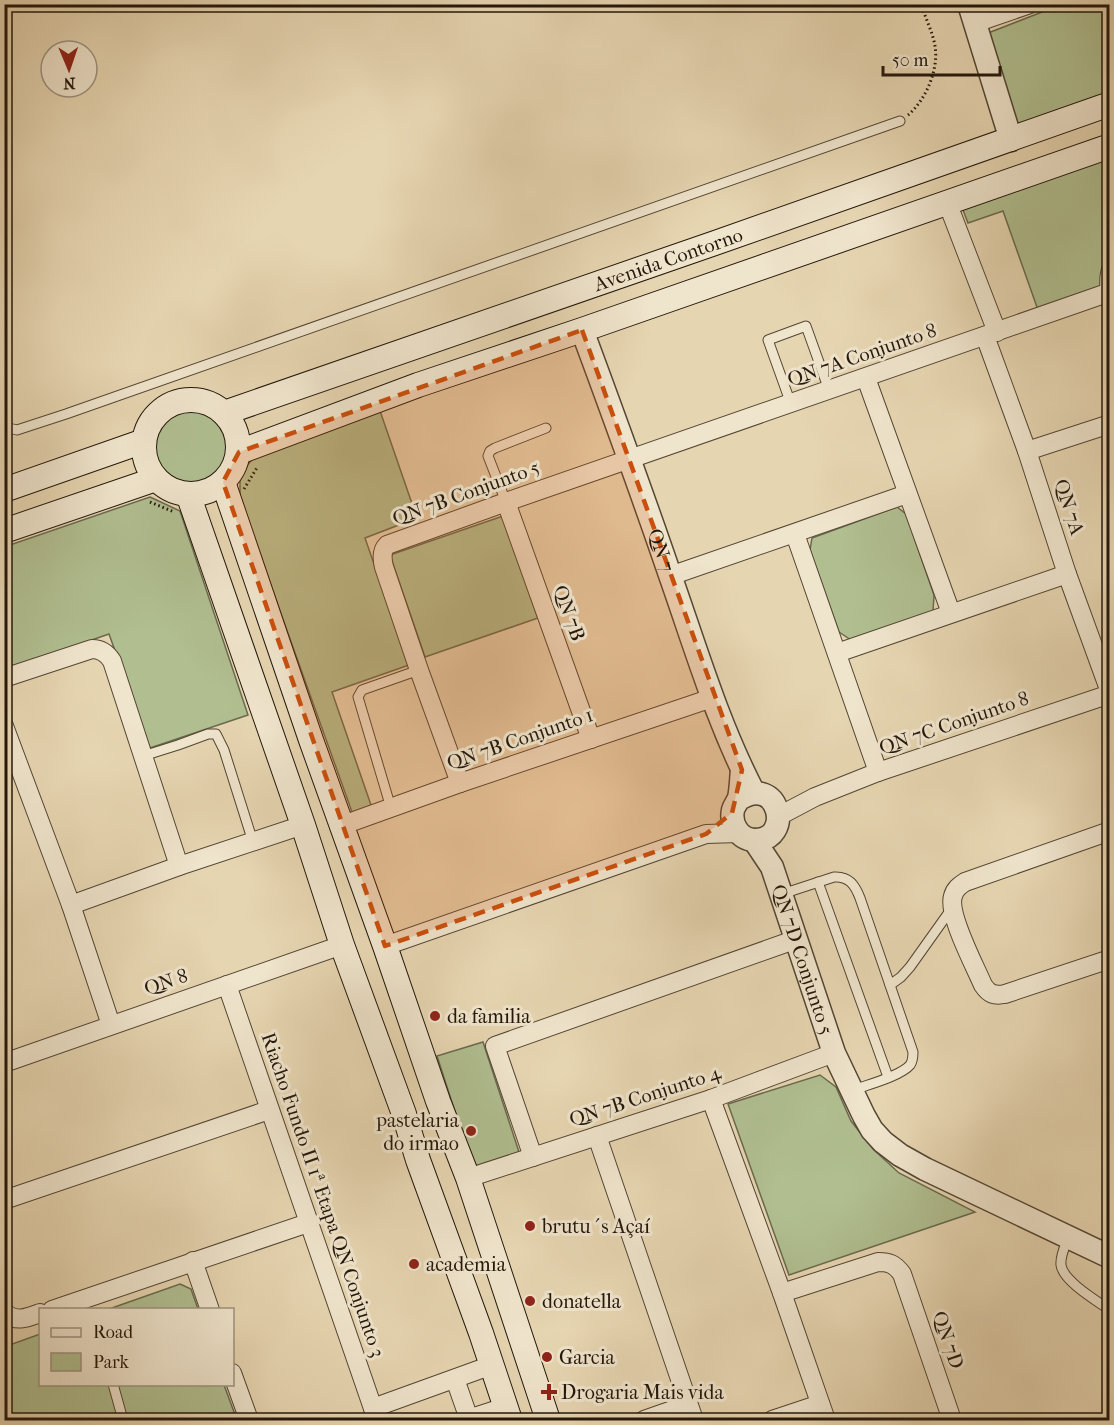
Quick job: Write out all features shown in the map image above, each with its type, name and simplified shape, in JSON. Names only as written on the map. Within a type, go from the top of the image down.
[{"type":"main road","name":"Avenida Contorno","points":[[224,413],[1110,104]]},
{"type":"main road","name":"Avenida Contorno","points":[[239,452],[418,385],[1110,146]]},
{"type":"main road","points":[[715,243],[734,244],[741,248],[744,255],[744,266],[733,277]]},
{"type":"main road","points":[[408,350],[403,360],[403,369],[406,378],[418,385]]},
{"type":"main road","points":[[183,400],[198,400],[212,404],[224,413],[238,436],[239,452],[231,473],[223,482],[207,492],[188,494],[171,489],[156,479],[146,461],[144,441],[148,427],[157,415],[183,400]]},
{"type":"main road","points":[[4,490],[144,441]]},
{"type":"main road","points":[[4,531],[156,479]]},
{"type":"main road","points":[[223,482],[438,1101],[468,1178],[548,1420]]},
{"type":"main road","points":[[188,494],[303,825],[342,945],[404,1114],[507,1414]]},
{"type":"main road","points":[[277,750],[279,741],[289,735],[297,734],[311,740]]},
{"type":"main road","points":[[404,1114],[417,1119],[427,1119],[433,1116],[438,1101]]},
{"type":"main road","points":[[418,1160],[426,1146],[434,1143],[447,1143],[455,1147]]},
{"type":"main road","points":[[481,1333],[493,1339],[501,1339],[508,1335],[516,1324]]},
{"type":"main road","points":[[493,1368],[496,1362],[507,1356],[529,1364]]},
{"type":"street","points":[[1011,140],[972,14],[1030,4]]},
{"type":"street","name":"QN 7A","points":[[947,202],[1067,574],[1110,693]]},
{"type":"street","name":"QN 7A Conjunto 8","points":[[630,459],[1107,293]]},
{"type":"street","name":"QN 7","points":[[582,330],[630,459],[712,698],[742,770],[755,816]]},
{"type":"street","points":[[866,378],[951,613]]},
{"type":"street","points":[[1027,451],[1110,424]]},
{"type":"street","name":"QN 7B Conjunto 5","points":[[460,783],[384,567],[382,560],[384,549],[387,545],[630,459]]},
{"type":"street","points":[[670,576],[907,494]]},
{"type":"street","name":"QN 7B","points":[[506,502],[591,739]]},
{"type":"street","points":[[795,534],[878,772]]},
{"type":"street","points":[[837,653],[1067,574]]},
{"type":"street","points":[[4,678],[92,649],[104,651],[109,656],[179,866]]},
{"type":"street","name":"QN 7C Conjunto 8","points":[[385,946],[878,772],[1110,693]]},
{"type":"street","name":"QN 7B Conjunto 1","points":[[343,825],[712,698]]},
{"type":"street","points":[[4,726],[71,904],[111,1025]]},
{"type":"street","name":"QN 7D Conjunto 5","points":[[755,816],[834,1053],[872,1130],[900,1155],[925,1169],[1110,1257]]},
{"type":"street","points":[[71,904],[303,825]]},
{"type":"street","points":[[1110,831],[965,882],[956,888],[952,897],[955,920],[982,986],[988,993],[997,996],[1005,994],[1110,959]]},
{"type":"street","points":[[532,1157],[495,1046],[797,939]]},
{"type":"street","name":"QN 8","points":[[4,1063],[342,945]]},
{"type":"street","name":"Riacho Fundo II 1ª Etapa QN Conjunto 3","points":[[226,985],[375,1414]]},
{"type":"street","name":"QN 7B Conjunto 4","points":[[468,1178],[711,1099],[834,1053]]},
{"type":"street","points":[[711,1099],[823,1412],[772,1420]]},
{"type":"street","points":[[4,1200],[269,1110]]},
{"type":"street","points":[[597,1136],[691,1412],[644,1420]]},
{"type":"street","points":[[58,1308],[308,1223]]},
{"type":"street","points":[[193,1261],[209,1308]]},
{"type":"street","name":"QN 7D","points":[[782,1293],[878,1262],[887,1262],[898,1268],[952,1420]]},
{"type":"street","points":[[4,1312],[18,1320],[39,1313]]},
{"type":"street","points":[[375,1414],[455,1379],[493,1368]]},
{"type":"street","points":[[234,1379],[249,1420]]},
{"type":"street","points":[[455,1379],[467,1420],[507,1414]]},
{"type":"lane","points":[[4,434],[900,122]]},
{"type":"lane","points":[[1107,293],[1104,283],[1106,268],[1110,263]]},
{"type":"lane","points":[[790,404],[768,340],[806,326],[830,390]]},
{"type":"lane","points":[[4,427],[17,430]]},
{"type":"lane","points":[[506,502],[488,456],[490,451],[546,428]]},
{"type":"lane","points":[[391,807],[358,698],[362,690],[419,670]]},
{"type":"lane","points":[[143,756],[208,734],[216,734],[224,750],[252,842]]},
{"type":"lane","points":[[782,894],[842,876],[856,887],[913,1052],[913,1060],[902,1072],[851,1090]]},
{"type":"lane","points":[[818,882],[888,1077]]},
{"type":"lane","points":[[890,985],[910,967],[952,908]]},
{"type":"lane","points":[[1068,1238],[1062,1254],[1061,1265],[1064,1273],[1110,1310]]},
{"type":"lane","points":[[113,1386],[123,1420]]},
{"type":"path","points":[[900,122],[917,107],[934,74],[935,46],[921,4]]},
{"type":"highlighted area","points":[[582,330],[742,770],[732,813],[706,834],[385,946],[223,482],[239,452]]},
{"type":"green space","points":[[1060,5],[1109,5],[1109,95],[1016,129],[983,35]]},
{"type":"green space","points":[[1109,158],[1109,285],[1038,310],[1003,211],[968,223],[963,210]]},
{"type":"green space","points":[[182,407],[198,407],[219,418],[230,439],[230,455],[219,476],[198,487],[182,487],[168,481],[156,469],[150,455],[150,439],[156,425],[168,413]]},
{"type":"green space","points":[[379,408],[417,518],[365,538],[409,665],[332,692],[372,808],[352,812],[240,499],[240,474],[255,456]]},
{"type":"green space","points":[[150,497],[180,511],[248,715],[150,748],[109,634],[5,670],[4,547]]},
{"type":"green space","points":[[897,507],[906,514],[934,595],[933,611],[851,640],[839,632],[810,550],[812,538]]},
{"type":"green space","points":[[503,516],[538,618],[425,657],[390,555]]},
{"type":"green space","points":[[483,1042],[519,1152],[473,1167],[437,1056]]},
{"type":"green space","points":[[820,1075],[836,1087],[851,1121],[873,1149],[899,1173],[975,1212],[789,1275],[728,1104]]},
{"type":"green space","points":[[180,1284],[191,1289],[198,1308],[112,1308]]},
{"type":"green space","points":[[39,1334],[39,1386],[224,1386],[237,1420],[5,1420],[4,1347]]},
{"type":"place","name":"da familia","points":[[435,1016]]},
{"type":"place","name":"pastelaria do irmao","points":[[471,1131]]},
{"type":"place","name":"brutu´s Açaí","points":[[530,1226]]},
{"type":"place","name":"academia","points":[[414,1264]]},
{"type":"place","name":"donatella","points":[[530,1301]]},
{"type":"place","name":"Garcia","points":[[547,1357]]},
{"type":"place","name":"Drogaria Mais vida","points":[[549,1392]]}]
